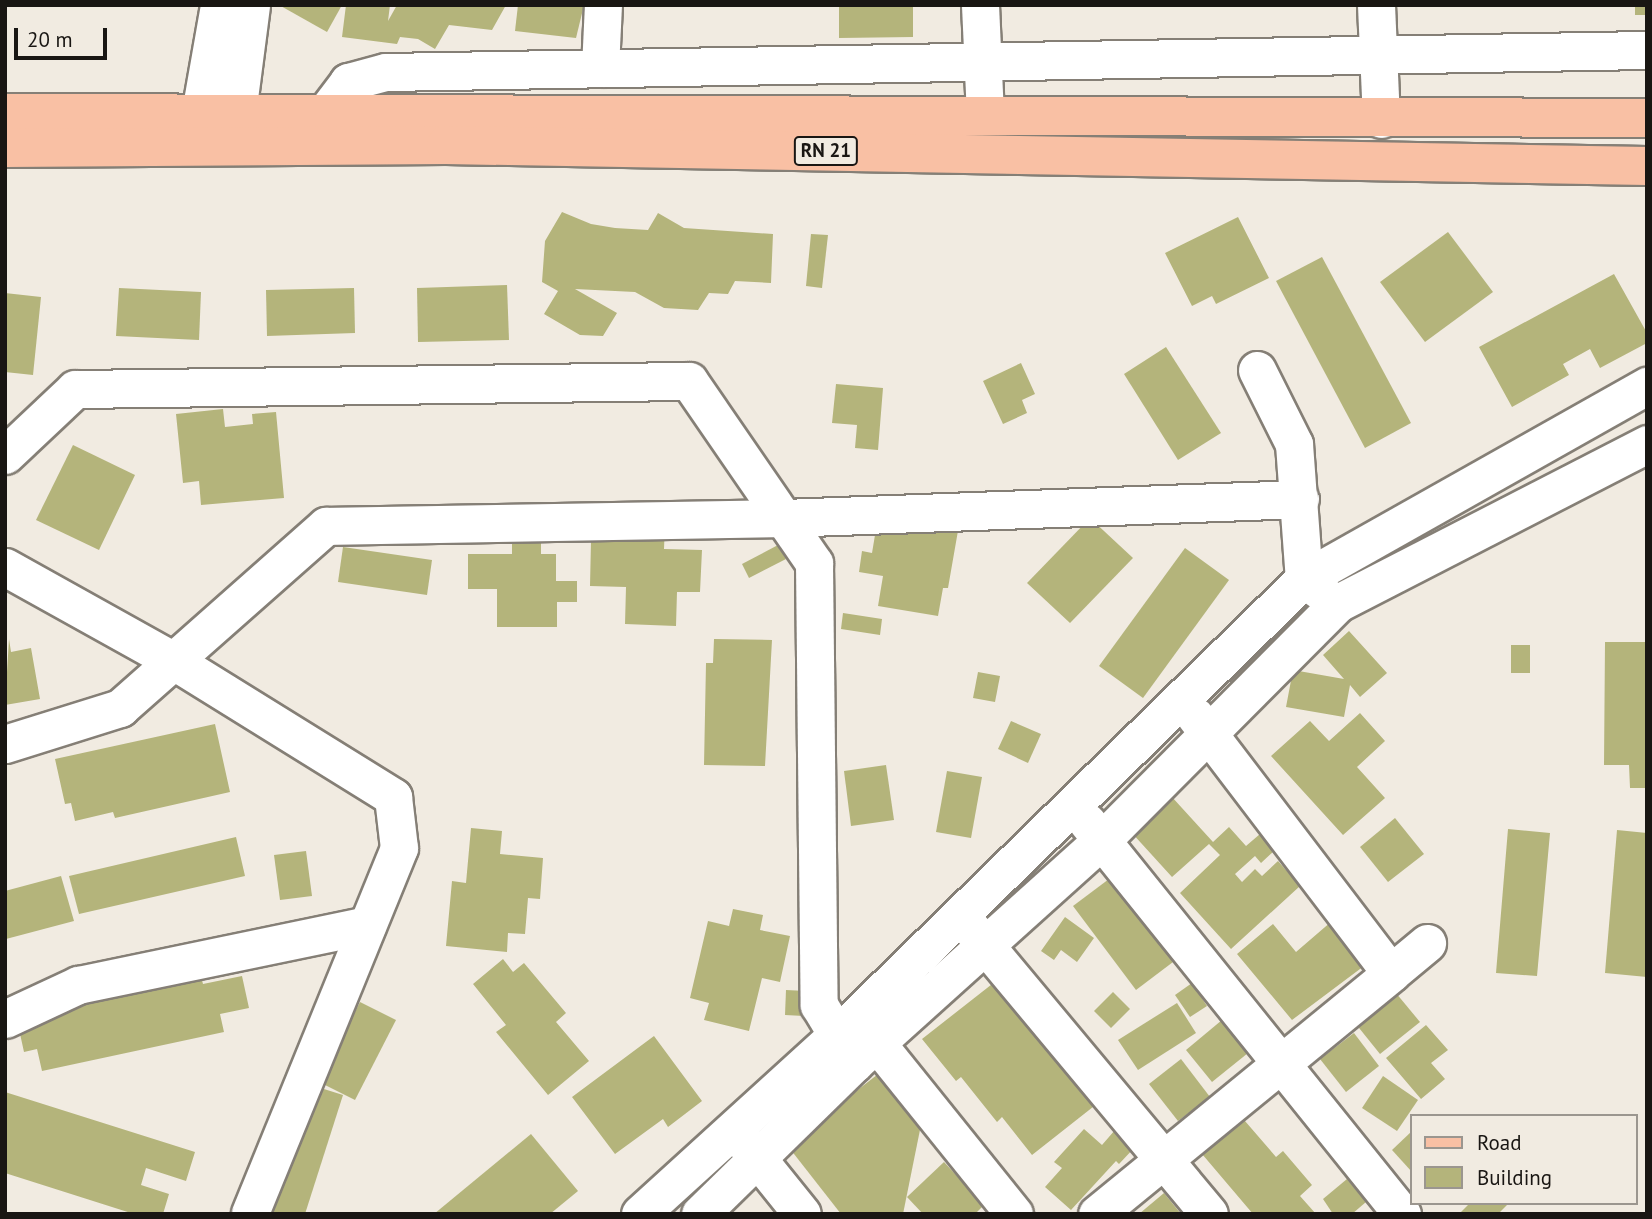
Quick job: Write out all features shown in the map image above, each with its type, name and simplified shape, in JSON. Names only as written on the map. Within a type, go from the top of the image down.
[{"type":"main road","name":"RN 21","points":[[5,113],[219,131],[474,145],[1647,166]]},
{"type":"main road","name":"RN 21","points":[[5,148],[219,131],[325,113],[1647,118]]},
{"type":"street","points":[[219,5],[219,131]]},
{"type":"street","points":[[219,131],[251,5]]},
{"type":"street","points":[[600,68],[603,5]]},
{"type":"street","points":[[980,5],[985,116]]},
{"type":"street","points":[[1376,5],[1381,118]]},
{"type":"street","points":[[325,113],[348,82],[373,72],[1647,50]]},
{"type":"street","points":[[1257,370],[1294,444],[1304,579]]},
{"type":"street","points":[[5,455],[75,390],[689,381],[814,563],[819,1005],[856,1040],[1014,1214]]},
{"type":"street","points":[[700,1214],[756,1158],[960,915],[1304,579],[1647,386]]},
{"type":"street","points":[[640,1214],[734,1130],[986,946],[1210,736],[1338,603],[1647,444]]},
{"type":"street","points":[[5,744],[120,708],[326,526],[783,518],[1300,499]]},
{"type":"street","points":[[5,567],[174,660],[393,797],[399,848],[250,1214]]},
{"type":"street","points":[[1304,579],[1338,603]]},
{"type":"street","points":[[1182,699],[1391,973]]},
{"type":"street","points":[[1073,804],[1402,1214]]},
{"type":"street","points":[[960,915],[1209,1214]]},
{"type":"street","points":[[5,1019],[78,985],[367,925]]},
{"type":"street","points":[[1097,1214],[1427,943]]},
{"type":"street","points":[[734,1130],[802,1214]]},
{"type":"building","points":[[279,5],[342,5],[327,32]]},
{"type":"building","points":[[346,5],[390,5],[388,21],[397,5],[506,5],[492,30],[449,25],[435,49],[418,39],[400,37],[397,44],[342,37]]},
{"type":"building","points":[[518,5],[584,5],[576,38],[515,31]]},
{"type":"building","points":[[839,5],[913,5],[913,37],[839,38]]},
{"type":"building","points":[[1635,5],[1647,5],[1647,15],[1635,15]]},
{"type":"building","points":[[562,212],[591,224],[615,228],[648,230],[658,213],[684,228],[773,234],[771,283],[735,281],[728,294],[709,293],[698,310],[664,308],[635,292],[575,289],[617,313],[603,336],[580,335],[544,314],[558,291],[542,282],[545,241]]},
{"type":"building","points":[[1238,217],[1269,278],[1216,304],[1212,296],[1192,306],[1165,253]]},
{"type":"building","points":[[1448,232],[1493,292],[1425,342],[1380,282]]},
{"type":"building","points":[[811,234],[828,235],[822,288],[806,286]]},
{"type":"building","points":[[1322,257],[1411,423],[1365,448],[1276,281]]},
{"type":"building","points":[[1614,274],[1647,333],[1647,343],[1600,368],[1590,349],[1563,364],[1569,375],[1512,407],[1479,347]]},
{"type":"building","points":[[507,285],[509,340],[418,342],[417,288]]},
{"type":"building","points":[[119,288],[201,292],[199,340],[116,336]]},
{"type":"building","points":[[354,288],[355,333],[267,336],[266,290]]},
{"type":"building","points":[[5,293],[41,297],[33,375],[5,372]]},
{"type":"building","points":[[1166,347],[1221,433],[1178,460],[1124,374]]},
{"type":"building","points":[[1021,363],[1035,394],[1022,400],[1027,413],[1003,424],[983,381]]},
{"type":"building","points":[[836,384],[883,388],[878,450],[855,448],[857,425],[832,423]]},
{"type":"building","points":[[223,409],[225,427],[253,424],[252,414],[276,412],[284,498],[201,505],[199,481],[183,483],[176,414]]},
{"type":"building","points":[[73,445],[135,475],[99,550],[36,520]]},
{"type":"building","points":[[879,511],[959,525],[948,588],[943,588],[938,616],[878,606],[883,576],[859,572],[862,551],[872,553]]},
{"type":"building","points":[[1090,518],[1133,558],[1070,623],[1027,583]]},
{"type":"building","points":[[630,522],[665,523],[664,549],[702,550],[700,592],[677,592],[676,626],[625,624],[626,587],[590,586],[591,541],[630,542]]},
{"type":"building","points":[[512,536],[541,536],[541,554],[556,554],[556,581],[577,581],[577,602],[557,602],[557,627],[497,627],[497,589],[468,589],[468,554],[512,554]]},
{"type":"building","points":[[778,545],[786,559],[749,578],[742,564]]},
{"type":"building","points":[[343,547],[432,560],[427,595],[338,582]]},
{"type":"building","points":[[1185,548],[1229,580],[1143,698],[1099,666]]},
{"type":"building","points":[[843,613],[882,619],[880,635],[841,629]]},
{"type":"building","points":[[1349,631],[1387,673],[1360,697],[1350,685],[1344,717],[1286,707],[1293,670],[1344,679],[1323,655]]},
{"type":"building","points":[[9,639],[11,652],[31,648],[40,699],[5,705]]},
{"type":"building","points":[[714,639],[772,640],[765,766],[704,765],[706,663],[713,663]]},
{"type":"building","points":[[1605,642],[1647,642],[1647,788],[1630,788],[1629,765],[1604,765]]},
{"type":"building","points":[[1511,645],[1530,645],[1530,673],[1511,673]]},
{"type":"building","points":[[978,672],[1000,676],[995,702],[973,698]]},
{"type":"building","points":[[1360,713],[1385,741],[1357,767],[1385,798],[1343,835],[1271,756],[1310,721],[1329,741]]},
{"type":"building","points":[[1011,721],[1041,734],[1028,763],[998,749]]},
{"type":"building","points":[[215,724],[230,792],[115,818],[113,812],[75,821],[71,803],[65,804],[55,759]]},
{"type":"building","points":[[886,765],[894,820],[851,826],[844,771]]},
{"type":"building","points":[[947,771],[982,777],[971,838],[936,832]]},
{"type":"building","points":[[1161,785],[1213,842],[1229,827],[1246,846],[1260,834],[1275,850],[1261,863],[1255,856],[1235,874],[1242,882],[1255,869],[1262,876],[1278,861],[1300,886],[1231,949],[1180,893],[1220,855],[1209,844],[1172,877],[1121,821]]},
{"type":"building","points":[[1395,818],[1424,854],[1388,882],[1360,847]]},
{"type":"building","points":[[471,828],[502,831],[500,854],[543,858],[540,899],[528,898],[525,934],[508,933],[507,952],[446,946],[452,881],[466,883]]},
{"type":"building","points":[[1508,829],[1550,833],[1537,976],[1496,973]]},
{"type":"building","points":[[1617,830],[1647,833],[1647,977],[1605,973]]},
{"type":"building","points":[[236,837],[245,876],[79,914],[69,876]]},
{"type":"building","points":[[306,851],[312,896],[280,900],[274,855]]},
{"type":"building","points":[[61,876],[74,921],[6,939],[5,891]]},
{"type":"building","points":[[1109,879],[1177,959],[1136,990],[1073,906]]},
{"type":"building","points":[[733,909],[763,915],[760,930],[790,936],[780,982],[762,978],[749,1031],[704,1020],[709,1003],[690,998],[708,921],[729,926]]},
{"type":"building","points":[[1065,917],[1094,938],[1077,962],[1061,950],[1054,960],[1041,951]]},
{"type":"building","points":[[1332,921],[1368,963],[1292,1020],[1237,954],[1273,924],[1296,952]]},
{"type":"building","points":[[503,959],[513,972],[524,963],[566,1013],[556,1022],[589,1061],[548,1095],[496,1032],[506,1025],[473,984]]},
{"type":"building","points":[[198,965],[203,984],[242,976],[249,1008],[220,1014],[224,1032],[42,1071],[37,1049],[24,1052],[15,1011]]},
{"type":"building","points":[[996,981],[1098,1103],[1032,1155],[1002,1117],[997,1122],[961,1077],[956,1081],[922,1039]]},
{"type":"building","points":[[1386,981],[1420,1022],[1380,1054],[1347,1013]]},
{"type":"building","points":[[1192,983],[1207,1006],[1190,1017],[1175,995]]},
{"type":"building","points":[[786,990],[806,991],[804,1016],[785,1015]]},
{"type":"building","points":[[1113,992],[1130,1009],[1111,1028],[1094,1011]]},
{"type":"building","points":[[360,1002],[396,1020],[355,1100],[319,1082]]},
{"type":"building","points":[[1177,1003],[1196,1033],[1138,1070],[1118,1040]]},
{"type":"building","points":[[1222,1020],[1248,1053],[1212,1082],[1186,1050]]},
{"type":"building","points":[[1426,1025],[1448,1050],[1431,1063],[1445,1079],[1421,1099],[1386,1058]]},
{"type":"building","points":[[1354,1033],[1379,1066],[1346,1092],[1320,1059]]},
{"type":"building","points":[[654,1036],[702,1101],[668,1127],[663,1119],[615,1154],[572,1097]]},
{"type":"building","points":[[1181,1059],[1210,1097],[1178,1121],[1149,1084]]},
{"type":"building","points":[[882,1071],[923,1115],[903,1214],[841,1214],[787,1145]]},
{"type":"building","points":[[1383,1076],[1418,1100],[1397,1131],[1362,1108]]},
{"type":"building","points":[[308,1084],[343,1095],[305,1214],[267,1214]]},
{"type":"building","points":[[5,1092],[195,1152],[186,1181],[146,1168],[141,1185],[169,1194],[163,1214],[134,1214],[5,1173]]},
{"type":"building","points":[[1232,1106],[1276,1157],[1283,1151],[1312,1185],[1300,1196],[1316,1214],[1253,1214],[1191,1141]]},
{"type":"building","points":[[1084,1129],[1102,1145],[1115,1130],[1135,1147],[1119,1164],[1116,1161],[1071,1210],[1045,1187],[1062,1168],[1054,1162]]},
{"type":"building","points":[[1410,1133],[1410,1170],[1392,1150]]},
{"type":"building","points":[[531,1134],[578,1191],[550,1214],[434,1214]]},
{"type":"building","points":[[944,1162],[984,1205],[975,1214],[923,1214],[907,1197]]},
{"type":"building","points":[[1347,1179],[1366,1202],[1352,1214],[1333,1214],[1323,1199]]},
{"type":"building","points":[[1164,1193],[1181,1214],[1139,1214]]},
{"type":"building","points":[[1468,1205],[1507,1205],[1498,1214],[1459,1214]]}]
